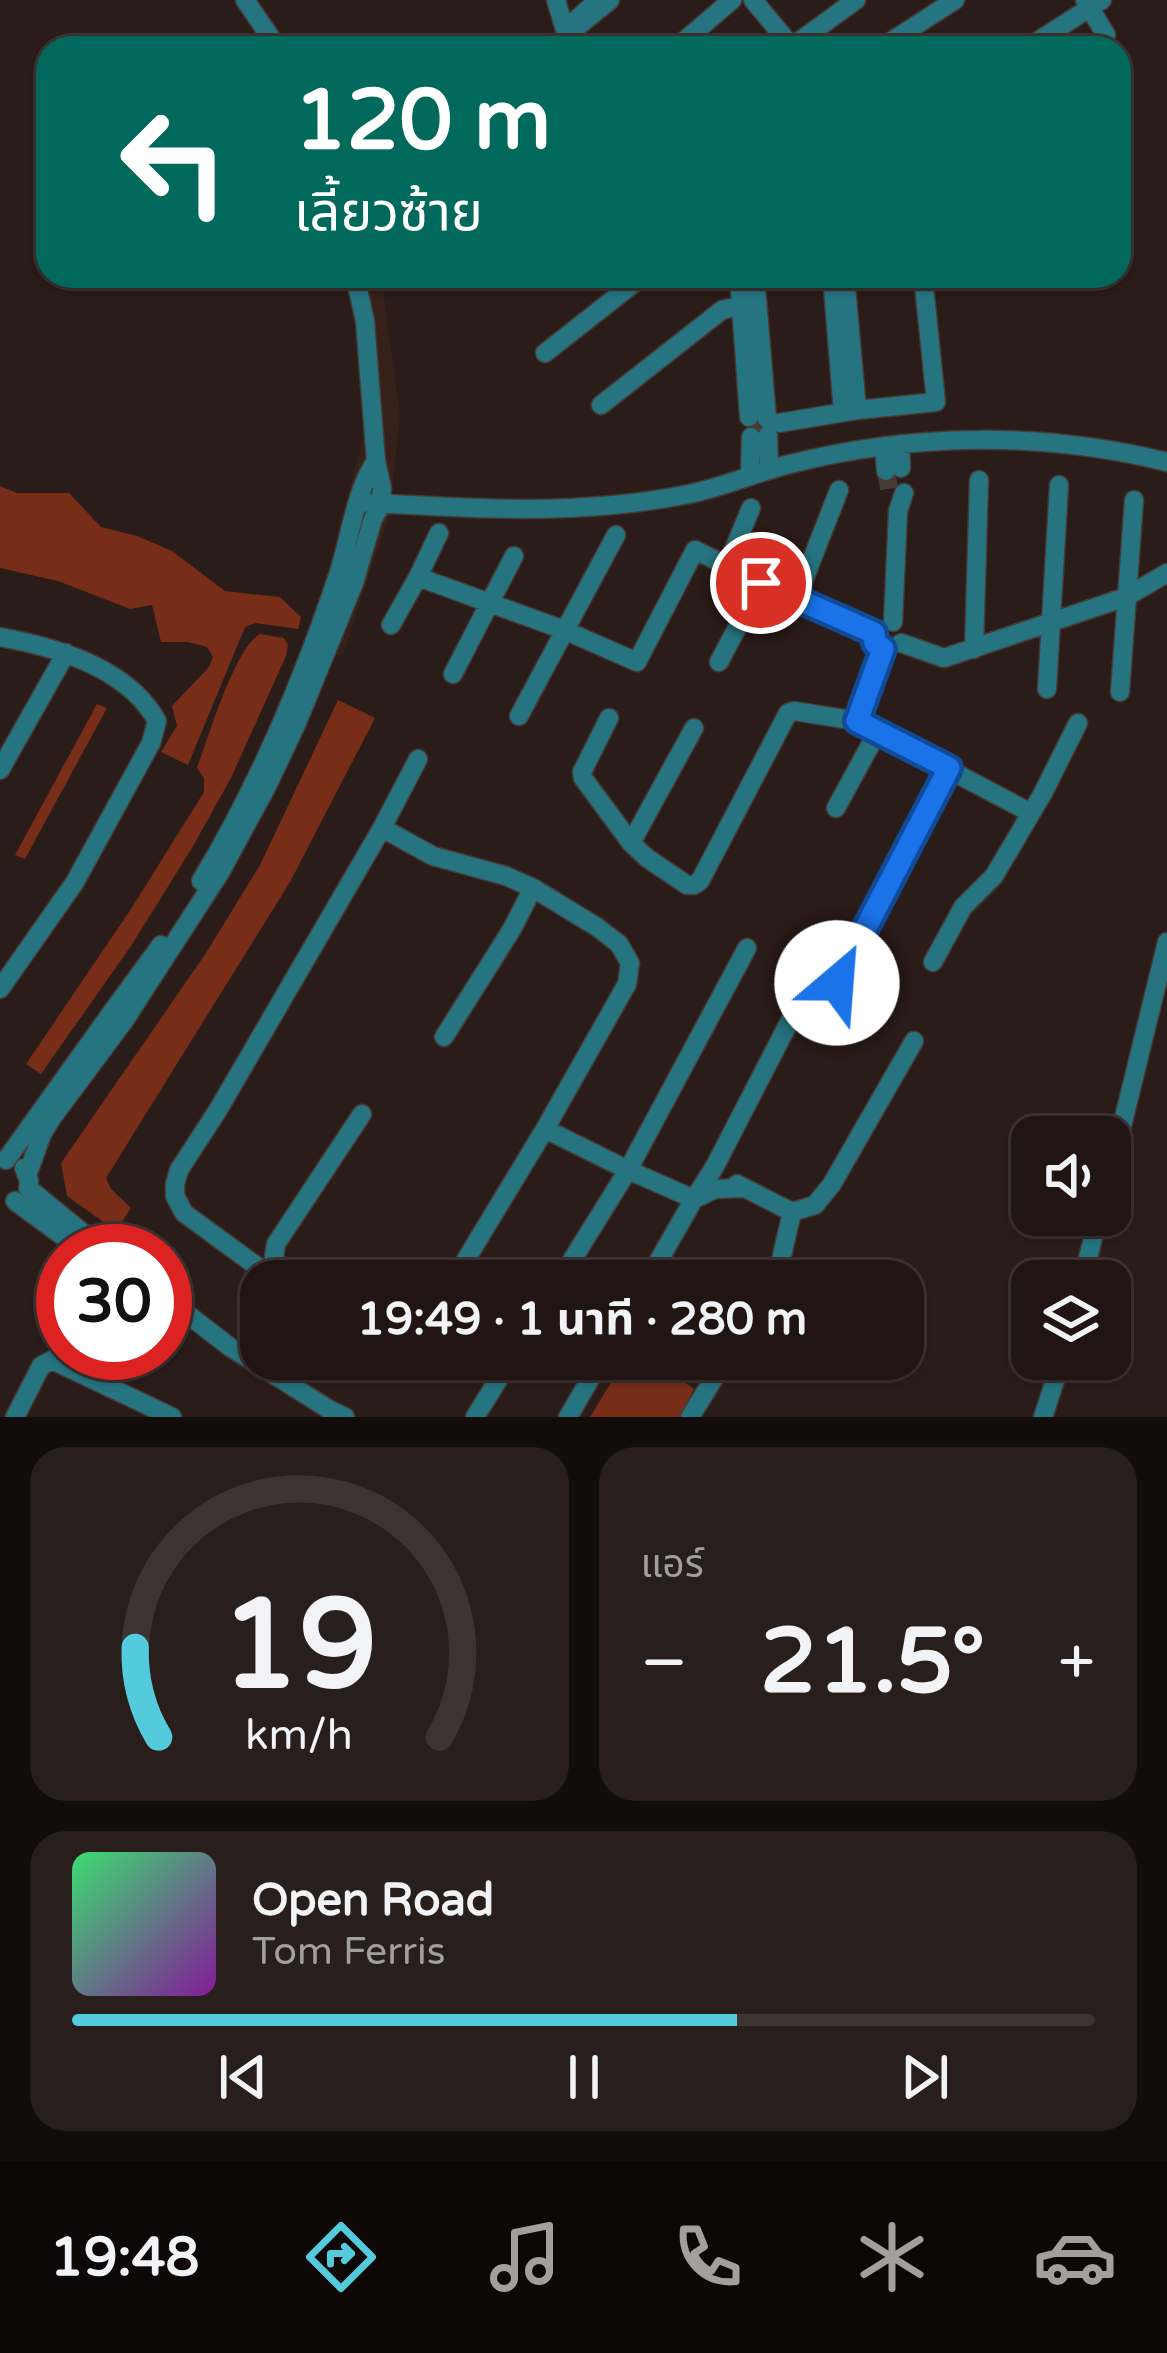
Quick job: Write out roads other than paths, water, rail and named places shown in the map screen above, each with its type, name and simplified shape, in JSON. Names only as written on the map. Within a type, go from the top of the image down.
[{"type":"street","points":[[245,0],[270,36]]},
{"type":"street","points":[[556,0],[565,30]]},
{"type":"street","points":[[565,30],[598,0]]},
{"type":"street","points":[[565,30],[571,31],[610,0]]},
{"type":"street","points":[[690,36],[732,0]]},
{"type":"street","points":[[753,0],[787,36]]},
{"type":"street","points":[[769,0],[790,36]]},
{"type":"street","points":[[809,36],[856,0]]},
{"type":"street","points":[[900,36],[955,0]]},
{"type":"street","points":[[1045,36],[1092,3],[1106,35]]},
{"type":"street","points":[[331,621],[354,583],[382,505],[365,321],[358,288]]},
{"type":"street","points":[[545,353],[628,288]]},
{"type":"street","points":[[743,288],[763,426],[759,473]]},
{"type":"street","points":[[747,303],[751,288]]},
{"type":"street","points":[[834,288],[850,411]]},
{"type":"street","points":[[845,288],[850,411]]},
{"type":"street","points":[[763,426],[946,402],[925,288]]},
{"type":"street","points":[[601,405],[722,310],[747,303]]},
{"type":"street","points":[[360,502],[498,509],[602,506],[691,494],[759,473],[892,445],[981,440],[1058,442],[1167,462]]},
{"type":"street","points":[[892,445],[894,470]]},
{"type":"street","points":[[3,1161],[118,1016],[221,872],[255,809],[296,725],[331,621],[360,489],[376,461]]},
{"type":"street","points":[[974,649],[979,479]]},
{"type":"street","points":[[1047,689],[1059,485]]},
{"type":"street","points":[[796,600],[839,490]]},
{"type":"street","points":[[857,721],[884,646],[883,622],[893,622],[897,499]]},
{"type":"street","points":[[1120,692],[1134,500]]},
{"type":"street","points":[[727,566],[751,508]]},
{"type":"street","points":[[391,625],[439,532]]},
{"type":"street","points":[[519,716],[616,535]]},
{"type":"street","points":[[418,577],[637,662],[695,550],[884,646],[944,658],[1126,597],[1167,573]]},
{"type":"street","points":[[453,674],[514,556]]},
{"type":"street","points":[[719,662],[761,583]]},
{"type":"street","points":[[0,637],[66,653],[117,678],[146,701],[158,722],[75,882],[0,989]]},
{"type":"street","points":[[0,770],[66,653]]},
{"type":"street","points":[[609,718],[583,778],[631,843],[687,884],[700,880],[788,713],[794,711],[857,721],[1031,813]]},
{"type":"street","points":[[933,962],[963,907],[994,876],[1078,723]]},
{"type":"street","points":[[631,843],[694,728]]},
{"type":"street","points":[[836,808],[878,731]]},
{"type":"street","points":[[248,1260],[184,1213],[175,1196],[179,1170],[418,759]]},
{"type":"street","points":[[837,983],[949,768]]},
{"type":"street","points":[[382,828],[433,856],[532,888],[619,944],[630,963],[627,984],[466,1260]]},
{"type":"street","points":[[444,1037],[512,929],[532,888]]},
{"type":"street","points":[[1124,1116],[1167,942]]},
{"type":"street","points":[[572,1260],[628,1170],[747,948]]},
{"type":"street","points":[[659,1260],[715,1166],[794,1013]]},
{"type":"street","points":[[13,1197],[41,1133],[100,1050],[118,1016]]},
{"type":"street","points":[[715,1166],[743,1188],[792,1212],[814,1205],[832,1184],[914,1041]]},
{"type":"street","points":[[275,1260],[276,1244],[362,1114]]},
{"type":"street","points":[[545,1129],[694,1198],[715,1190],[743,1188]]},
{"type":"street","points":[[3,1161],[19,1163],[13,1197]]},
{"type":"street","points":[[13,1197],[48,1224]]},
{"type":"street","points":[[13,1197],[59,1224]]},
{"type":"street","points":[[781,1260],[792,1212]]},
{"type":"street","points":[[192,1318],[230,1347],[345,1417]]},
{"type":"street","points":[[192,1333],[321,1417]]},
{"type":"street","points":[[15,1417],[40,1366],[52,1360],[130,1409],[172,1417]]},
{"type":"street","points":[[476,1417],[498,1380]]},
{"type":"street","points":[[568,1417],[590,1380]]},
{"type":"street","points":[[690,1417],[713,1380]]},
{"type":"street","points":[[1043,1417],[1055,1380]]},
{"type":"tunnel","points":[[750,428],[779,423]]},
{"type":"tunnel","points":[[886,471],[890,494]]}]
